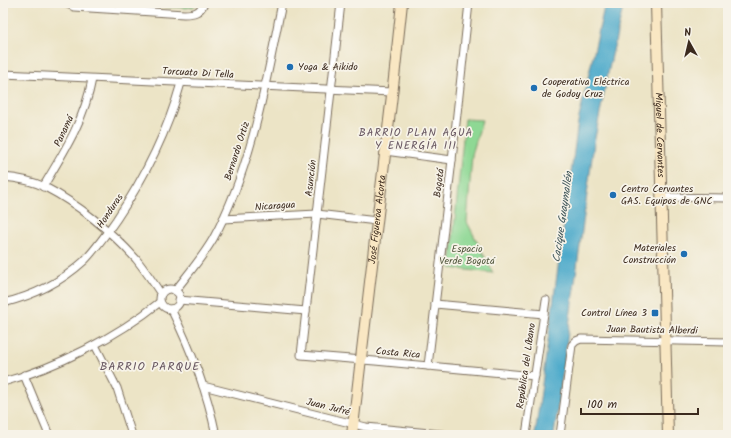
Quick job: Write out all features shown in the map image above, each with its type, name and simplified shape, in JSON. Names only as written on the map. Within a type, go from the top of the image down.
[{"type":"street","points":[[65,3],[74,7],[184,14],[198,12],[204,3]]},
{"type":"street","name":"Bernardo Ortiz","points":[[175,291],[204,252],[223,220],[248,153],[265,86],[282,3]]},
{"type":"street","name":"Asunción","points":[[300,355],[341,3]]},
{"type":"street","name":"José Figueroa Alcorta","points":[[352,435],[402,3]]},
{"type":"street","name":"Bogotá","points":[[428,366],[452,160],[468,3]]},
{"type":"street","name":"Miguel de Cervantes","points":[[656,3],[668,435]]},
{"type":"street","name":"Torcuato Di Tella","points":[[3,74],[392,92]]},
{"type":"street","name":"Panamá","points":[[44,187],[74,135],[86,105],[92,79]]},
{"type":"street","name":"Honduras","points":[[3,303],[48,286],[66,275],[84,261],[108,232],[131,198],[156,152],[173,110],[181,83]]},
{"type":"street","points":[[385,151],[452,160]]},
{"type":"street","points":[[3,177],[17,179],[44,187],[73,204],[108,232],[134,258],[161,294],[160,302],[164,307],[171,309],[176,306],[179,296],[175,291],[166,290],[161,294]]},
{"type":"street","points":[[661,197],[728,198]]},
{"type":"street","name":"Nicaragua","points":[[223,220],[317,214],[377,221]]},
{"type":"street","points":[[179,300],[306,311]]},
{"type":"street","name":"República del Líbano","points":[[526,435],[546,300]]},
{"type":"street","points":[[3,382],[58,362],[95,345],[127,326],[160,302]]},
{"type":"street","points":[[435,304],[544,314]]},
{"type":"street","points":[[171,309],[187,343],[203,386],[216,435]]},
{"type":"street","name":"Juan Bautista Alberdi","points":[[560,435],[572,345],[576,341],[581,339],[728,342]]},
{"type":"street","points":[[95,345],[117,388],[126,412],[132,435]]},
{"type":"street","name":"Costa Rica","points":[[300,355],[535,376]]},
{"type":"street","points":[[24,375],[49,435]]},
{"type":"street","name":"Juan Jufré","points":[[203,386],[366,427],[451,435]]},
{"type":"green space","points":[[89,3],[198,3],[193,7],[186,8]]},
{"type":"green space","name":"Espacio Verde Bogotá","points":[[465,119],[482,120],[472,155],[467,222],[493,273],[450,268]]},
{"type":"water","points":[[605,3],[624,3],[594,143],[554,435],[535,435],[578,122]]},
{"type":"place","name":"Yoga & Aikido","points":[[290,67]]},
{"type":"place","name":"Cooperativa Eléctrica de Godoy Cruz","points":[[534,88]]},
{"type":"place","name":"Centro Cervantes GAS. Equipos de GNC","points":[[613,195]]},
{"type":"place","name":"Materiales Construcción","points":[[684,254]]},
{"type":"place","name":"Control Línea 3","points":[[655,313]]},
{"type":"district","name":"BARRIO PLAN AGUA Y ENERGÍA III","points":[[416,139]]},
{"type":"district","name":"BARRIO PARQUE","points":[[150,366]]},
{"type":"water label","name":"Cacique Guaymallén","points":[[563,217]]}]
